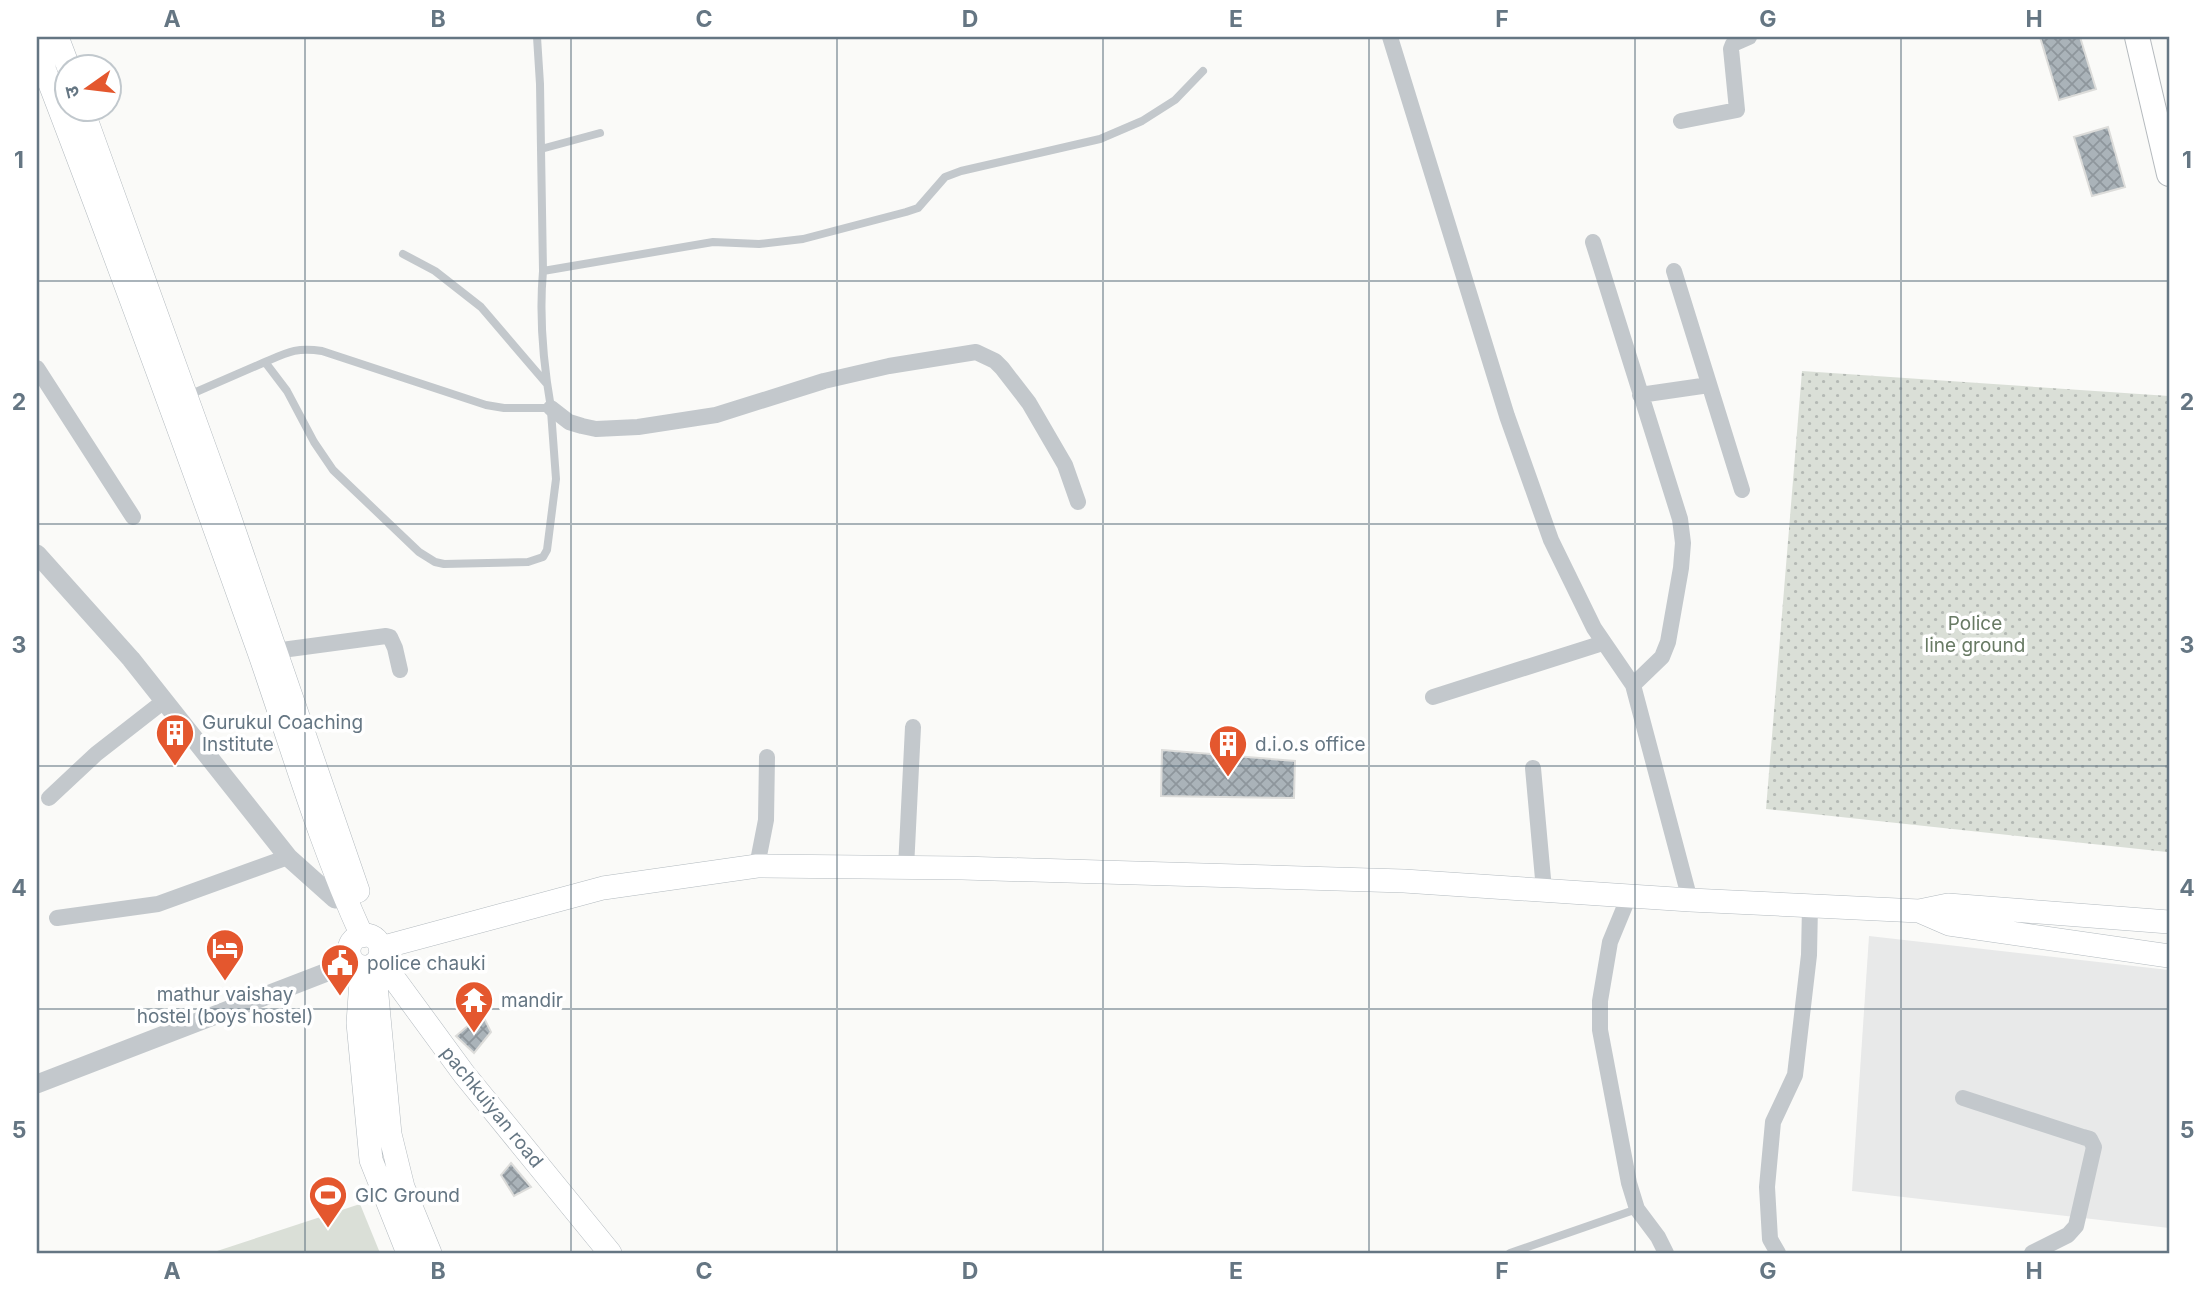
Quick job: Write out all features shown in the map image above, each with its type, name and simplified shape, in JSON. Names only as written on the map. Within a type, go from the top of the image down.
[{"type":"main road","points":[[2137,37],[2169,174]]},
{"type":"main road","points":[[37,43],[52,68]]},
{"type":"main road","points":[[75,122],[135,282],[186,396],[267,652],[313,817],[351,895],[369,953],[390,1134],[403,1187],[430,1253]]},
{"type":"main road","points":[[86,122],[170,403],[267,652]]},
{"type":"main road","points":[[369,953],[603,888],[757,866],[962,867],[1390,881],[1919,911],[1948,905],[2169,922]]},
{"type":"main road","points":[[1919,911],[1949,924],[2169,956]]},
{"type":"main road","points":[[369,953],[358,1023],[371,1160],[408,1253]]},
{"type":"main road","name":"pachkuiyan road","points":[[369,953],[610,1253]]},
{"type":"main road","points":[[371,1160],[394,1152]]},
{"type":"street","points":[[1390,37],[1507,416],[1551,540],[1603,643],[1633,685],[1690,900]]},
{"type":"street","points":[[1681,121],[1737,110],[1731,49],[1733,44],[1749,37]]},
{"type":"street","points":[[1593,242],[1679,519],[1683,543],[1668,642],[1662,657],[1633,685]]},
{"type":"street","points":[[1674,271],[1742,490]]},
{"type":"street","points":[[551,408],[569,422],[620,430],[716,415],[824,381],[889,366],[976,352],[986,355],[1002,368],[1029,403],[1048,432],[1079,502]]},
{"type":"street","points":[[37,368],[133,517]]},
{"type":"street","points":[[1640,395],[1709,385]]},
{"type":"street","points":[[37,554],[131,660],[288,858],[335,899],[351,895]]},
{"type":"street","points":[[267,652],[386,636],[391,639],[400,670]]},
{"type":"street","points":[[1433,697],[1603,643]]},
{"type":"street","points":[[50,798],[96,754],[164,701]]},
{"type":"street","points":[[906,868],[913,727]]},
{"type":"street","points":[[757,866],[766,820],[767,757]]},
{"type":"street","points":[[1533,768],[1544,890]]},
{"type":"street","points":[[57,918],[158,904],[288,858]]},
{"type":"street","points":[[1629,896],[1610,942],[1600,1001],[1600,1030],[1629,1183],[1637,1209],[1658,1237],[1666,1253]]},
{"type":"street","points":[[1778,1253],[1770,1239],[1767,1187],[1773,1122],[1795,1075],[1809,955],[1810,906]]},
{"type":"street","points":[[37,1084],[369,953]]},
{"type":"street","points":[[1963,1098],[2090,1139],[2094,1147],[2076,1226],[2068,1235],[2032,1253]]},
{"type":"lane","points":[[265,362],[287,391],[314,442],[333,470],[419,552],[444,564],[528,562],[543,557],[547,550],[556,479],[540,306],[543,271],[537,37]]},
{"type":"lane","points":[[543,271],[713,242],[759,244],[803,239],[906,212],[918,208],[945,177],[1100,139],[1142,121],[1175,100],[1203,71]]},
{"type":"lane","points":[[541,149],[600,133]]},
{"type":"lane","points":[[403,254],[435,271],[481,307],[547,383]]},
{"type":"lane","points":[[186,396],[290,350],[305,348],[322,351],[486,405],[504,408],[551,408]]},
{"type":"lane","points":[[1510,1253],[1637,1209]]},
{"type":"shaded area","points":[[1869,936],[2169,970],[2169,1228],[1852,1191]]},
{"type":"green space","name":"Police line ground","points":[[1802,371],[2169,396],[2167,852],[1766,809]]},
{"type":"green space","name":"GIC Ground","points":[[360,1204],[380,1253],[211,1253]]},
{"type":"building","points":[[2040,37],[2080,37],[2096,89],[2059,100]]},
{"type":"building","points":[[2108,127],[2125,187],[2092,196],[2074,137]]},
{"type":"building","name":"d.i.o.s office","points":[[1162,750],[1295,761],[1294,798],[1161,796]]},
{"type":"building","name":"mandir","points":[[482,1014],[491,1032],[474,1053],[456,1036]]},
{"type":"building","points":[[511,1163],[531,1187],[514,1196],[501,1175]]},
{"type":"place","name":"Gurukul Coaching Institute","points":[[175,767]]},
{"type":"place","name":"d.i.o.s office","points":[[1228,778]]},
{"type":"place","name":"mathur vaishay hostel (boys hostel)","points":[[225,982]]},
{"type":"place","name":"police chauki","points":[[340,997]]},
{"type":"place","name":"mandir","points":[[474,1034]]},
{"type":"place","name":"GIC Ground","points":[[328,1229]]}]
